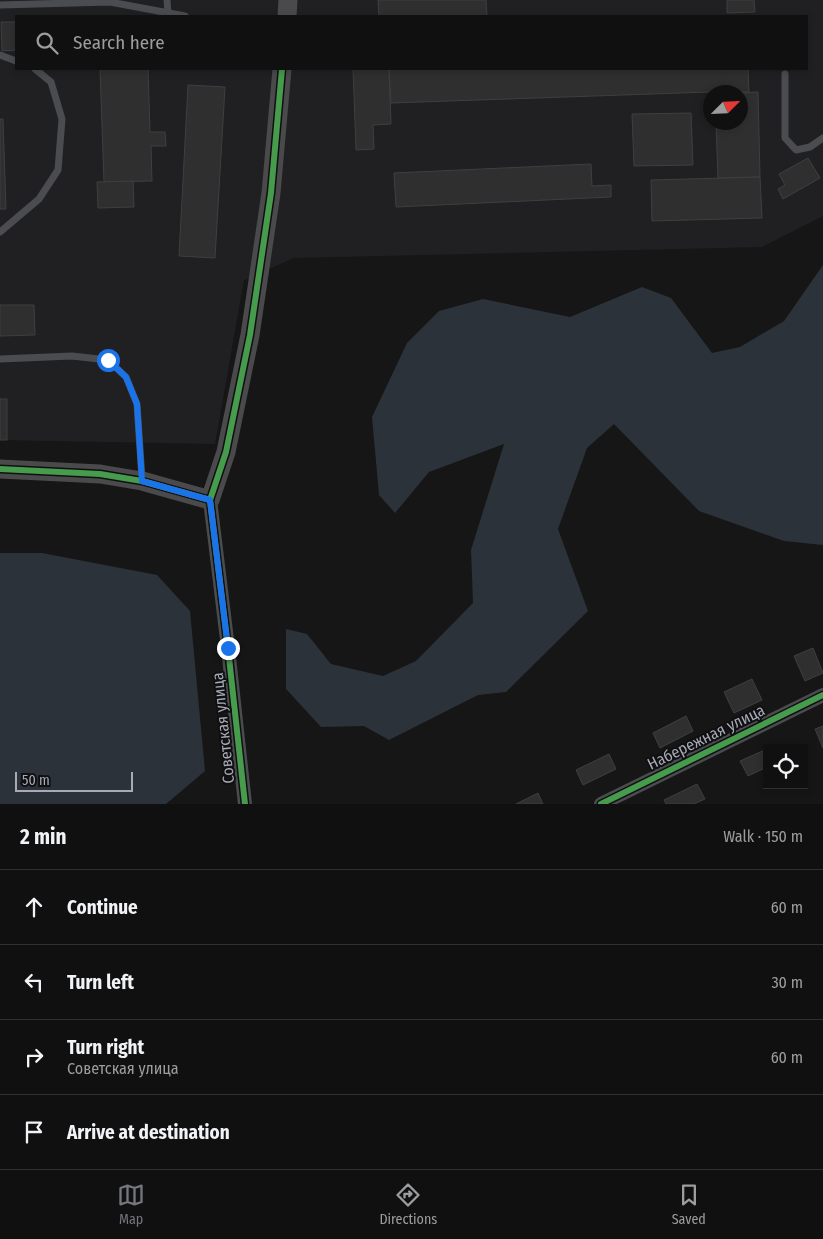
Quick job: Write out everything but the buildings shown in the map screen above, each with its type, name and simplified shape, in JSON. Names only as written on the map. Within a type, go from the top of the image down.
[{"type":"street","points":[[287,15],[288,0]]},
{"type":"street","points":[[0,469],[100,474],[142,481],[210,500],[226,452],[250,335],[271,193],[282,70]]},
{"type":"street","name":"Советская улица","points":[[210,500],[245,804]]},
{"type":"street","name":"Набережная улица","points":[[601,804],[823,695]]},
{"type":"lane","points":[[167,0],[168,14]]},
{"type":"lane","points":[[0,5],[110,2],[176,15]]},
{"type":"lane","points":[[0,55],[15,61]]},
{"type":"lane","points":[[0,232],[40,199],[58,170],[62,119],[51,82],[36,70]]},
{"type":"lane","points":[[785,74],[785,138],[796,150],[810,147],[823,138]]},
{"type":"lane","points":[[0,359],[72,356],[108,360],[126,377],[137,404],[142,481]]},
{"type":"shaded area","points":[[0,0],[823,0],[823,216],[762,247],[294,258],[244,280],[215,444],[0,440]]},
{"type":"shaded area","points":[[823,265],[823,545],[784,541],[699,511],[614,424],[587,448],[558,529],[588,611],[506,692],[478,695],[389,740],[364,726],[321,727],[286,689],[286,629],[307,634],[331,664],[383,676],[416,661],[473,603],[471,550],[504,444],[429,472],[395,513],[379,495],[372,417],[407,343],[439,311],[483,299],[570,317],[642,287],[671,298],[712,353],[740,347],[784,321]]},
{"type":"shaded area","points":[[0,553],[42,553],[157,575],[190,611],[205,771],[166,804],[0,804]]},
{"type":"cycle path","points":[[245,804],[210,500],[226,452],[250,335],[271,193],[282,70]]},
{"type":"cycle path","points":[[0,469],[100,474],[142,481],[210,500]]},
{"type":"cycle path","points":[[601,804],[823,695]]},
{"type":"route","points":[[108,360],[126,377],[137,404],[142,481],[210,500],[228,648]]}]
